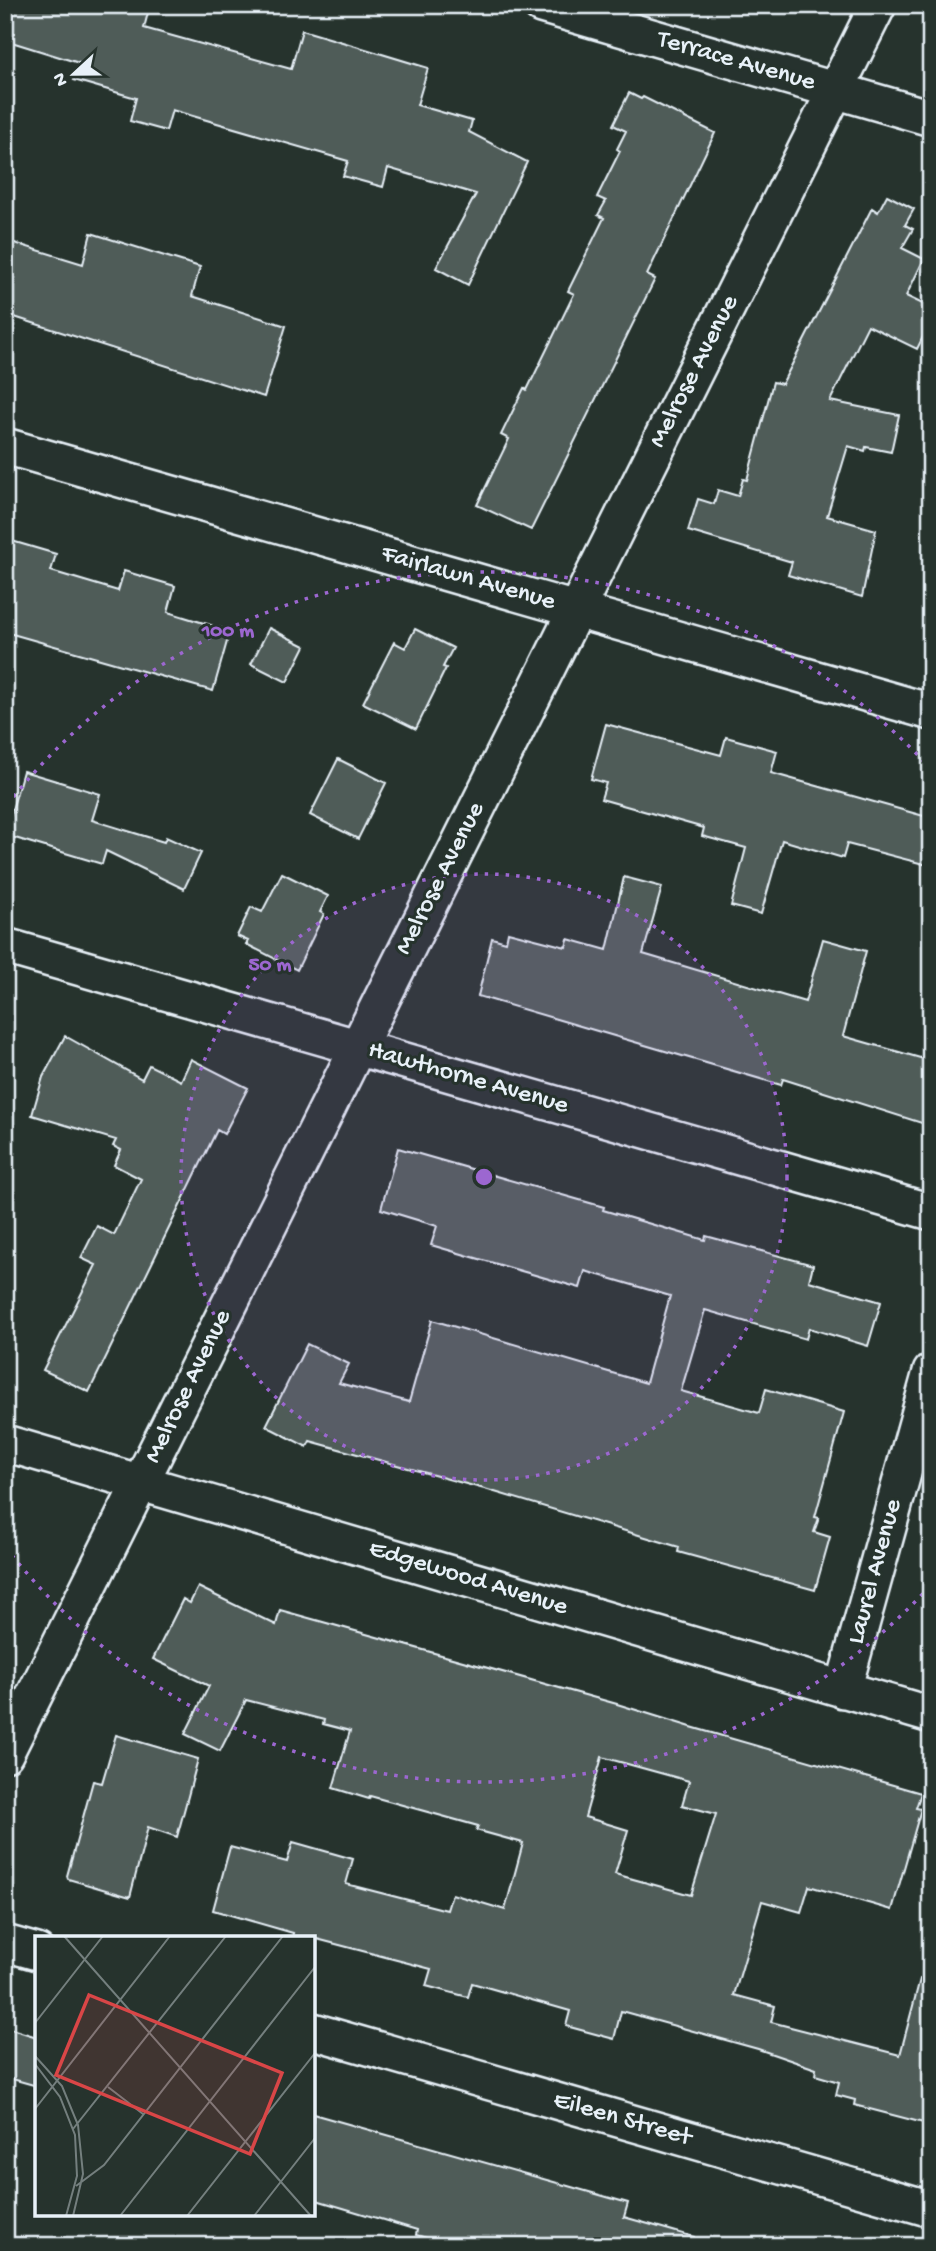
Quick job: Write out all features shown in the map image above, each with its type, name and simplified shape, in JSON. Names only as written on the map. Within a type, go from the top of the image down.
[{"type":"street","name":"Terrace Avenue","points":[[541,5],[931,118]]},
{"type":"street","name":"Melrose Avenue","points":[[5,1754],[878,5]]},
{"type":"street","name":"Fairlawn Avenue","points":[[5,446],[931,712]]},
{"type":"street","name":"Hawthorne Avenue","points":[[5,946],[931,1212]]},
{"type":"street","name":"Laurel Avenue","points":[[843,1690],[931,1372]]},
{"type":"street","name":"Edgewood Avenue","points":[[5,1443],[931,1715]]},
{"type":"street","points":[[5,1943],[35,1951]]},
{"type":"street","name":"Eileen Street","points":[[315,2032],[931,2209]]},
{"type":"building","points":[[5,5],[150,5],[144,28],[291,69],[302,30],[349,44],[428,68],[417,105],[472,121],[469,132],[527,162],[468,285],[436,268],[476,194],[388,168],[383,187],[343,176],[348,161],[172,110],[166,131],[130,121],[136,98],[74,80],[79,63],[5,40]]},
{"type":"building","points":[[629,93],[641,99],[643,97],[715,133],[647,275],[655,279],[531,530],[477,505],[509,439],[501,435],[524,388],[527,390],[574,294],[568,291],[604,218],[598,215],[606,201],[597,197],[620,151],[617,149],[626,131],[613,125]]},
{"type":"building","points":[[887,195],[914,209],[905,225],[913,229],[902,248],[924,259],[906,296],[931,308],[931,321],[917,349],[868,325],[830,401],[899,415],[891,452],[866,447],[865,451],[848,446],[827,516],[876,530],[862,597],[788,575],[792,562],[688,531],[698,499],[714,504],[718,490],[738,496],[743,479],[747,480],[773,382],[782,384],[872,208],[878,212]]},
{"type":"building","points":[[91,233],[200,267],[192,296],[286,326],[264,397],[5,314],[5,240],[83,264]]},
{"type":"building","points":[[5,539],[56,554],[51,571],[118,591],[124,571],[175,586],[168,612],[230,631],[213,691],[5,632]]},
{"type":"building","points":[[269,628],[305,646],[287,682],[251,664]]},
{"type":"building","points":[[415,629],[453,648],[416,729],[363,703],[394,642],[405,648]]},
{"type":"building","points":[[606,724],[721,755],[726,737],[777,751],[771,773],[931,818],[931,866],[847,844],[843,858],[782,840],[761,914],[731,906],[746,848],[702,836],[704,828],[601,799],[606,783],[591,779]]},
{"type":"building","points":[[338,759],[386,783],[358,839],[310,815]]},
{"type":"building","points":[[23,771],[100,794],[92,820],[164,842],[166,837],[201,853],[184,889],[106,851],[102,864],[5,835]]},
{"type":"building","points":[[282,873],[328,896],[320,912],[324,914],[297,970],[246,944],[248,941],[237,936],[251,907],[262,912]]},
{"type":"building","points":[[624,877],[662,887],[643,954],[805,1002],[823,939],[866,951],[843,1036],[931,1061],[931,1126],[783,1079],[781,1085],[478,996],[492,938],[506,942],[508,932],[566,947],[568,939],[607,950]]},
{"type":"building","points":[[65,1036],[142,1079],[149,1065],[181,1081],[191,1059],[248,1088],[224,1134],[217,1130],[89,1392],[43,1370],[96,1265],[81,1258],[97,1226],[114,1235],[141,1179],[114,1165],[121,1150],[113,1146],[116,1140],[32,1115],[43,1077]]},
{"type":"building","points":[[398,1148],[604,1207],[603,1210],[705,1240],[706,1236],[813,1265],[809,1281],[881,1302],[868,1346],[809,1328],[806,1339],[705,1310],[681,1391],[759,1413],[766,1389],[844,1412],[815,1517],[819,1518],[814,1532],[830,1537],[815,1590],[678,1552],[679,1547],[488,1490],[310,1441],[307,1447],[266,1426],[307,1344],[349,1364],[339,1383],[409,1402],[432,1320],[646,1383],[670,1296],[585,1271],[580,1288],[431,1245],[437,1226],[381,1209]]},
{"type":"building","points":[[198,1587],[276,1625],[280,1610],[617,1704],[921,1793],[916,1808],[921,1809],[892,1910],[809,1886],[801,1912],[762,1901],[734,1995],[775,2006],[771,2022],[900,2055],[920,1979],[931,1980],[931,2125],[854,2105],[855,2100],[836,2095],[839,2082],[815,2075],[816,2069],[758,2049],[621,2011],[614,2039],[566,2026],[570,2011],[472,1983],[468,1997],[426,1986],[431,1969],[315,1939],[315,1936],[292,1936],[293,1933],[213,1910],[230,1847],[287,1862],[293,1842],[353,1859],[346,1884],[447,1910],[452,1894],[505,1910],[523,1843],[476,1830],[478,1826],[333,1788],[350,1731],[323,1724],[324,1720],[246,1700],[220,1751],[185,1734],[209,1686],[153,1659],[183,1599],[190,1603]],"holes":[[[602,1757],[689,1781],[682,1805],[716,1814],[691,1895],[615,1874],[628,1830],[585,1817]]]},
{"type":"building","points":[[116,1735],[198,1759],[177,1837],[148,1827],[130,1897],[68,1879],[67,1876],[93,1781],[102,1783]]},
{"type":"building","points":[[5,2027],[35,2036],[35,2085],[5,2077]]},
{"type":"building","points":[[315,2115],[628,2203],[624,2217],[694,2237],[693,2246],[455,2246],[416,2235],[417,2230],[315,2200]]}]
